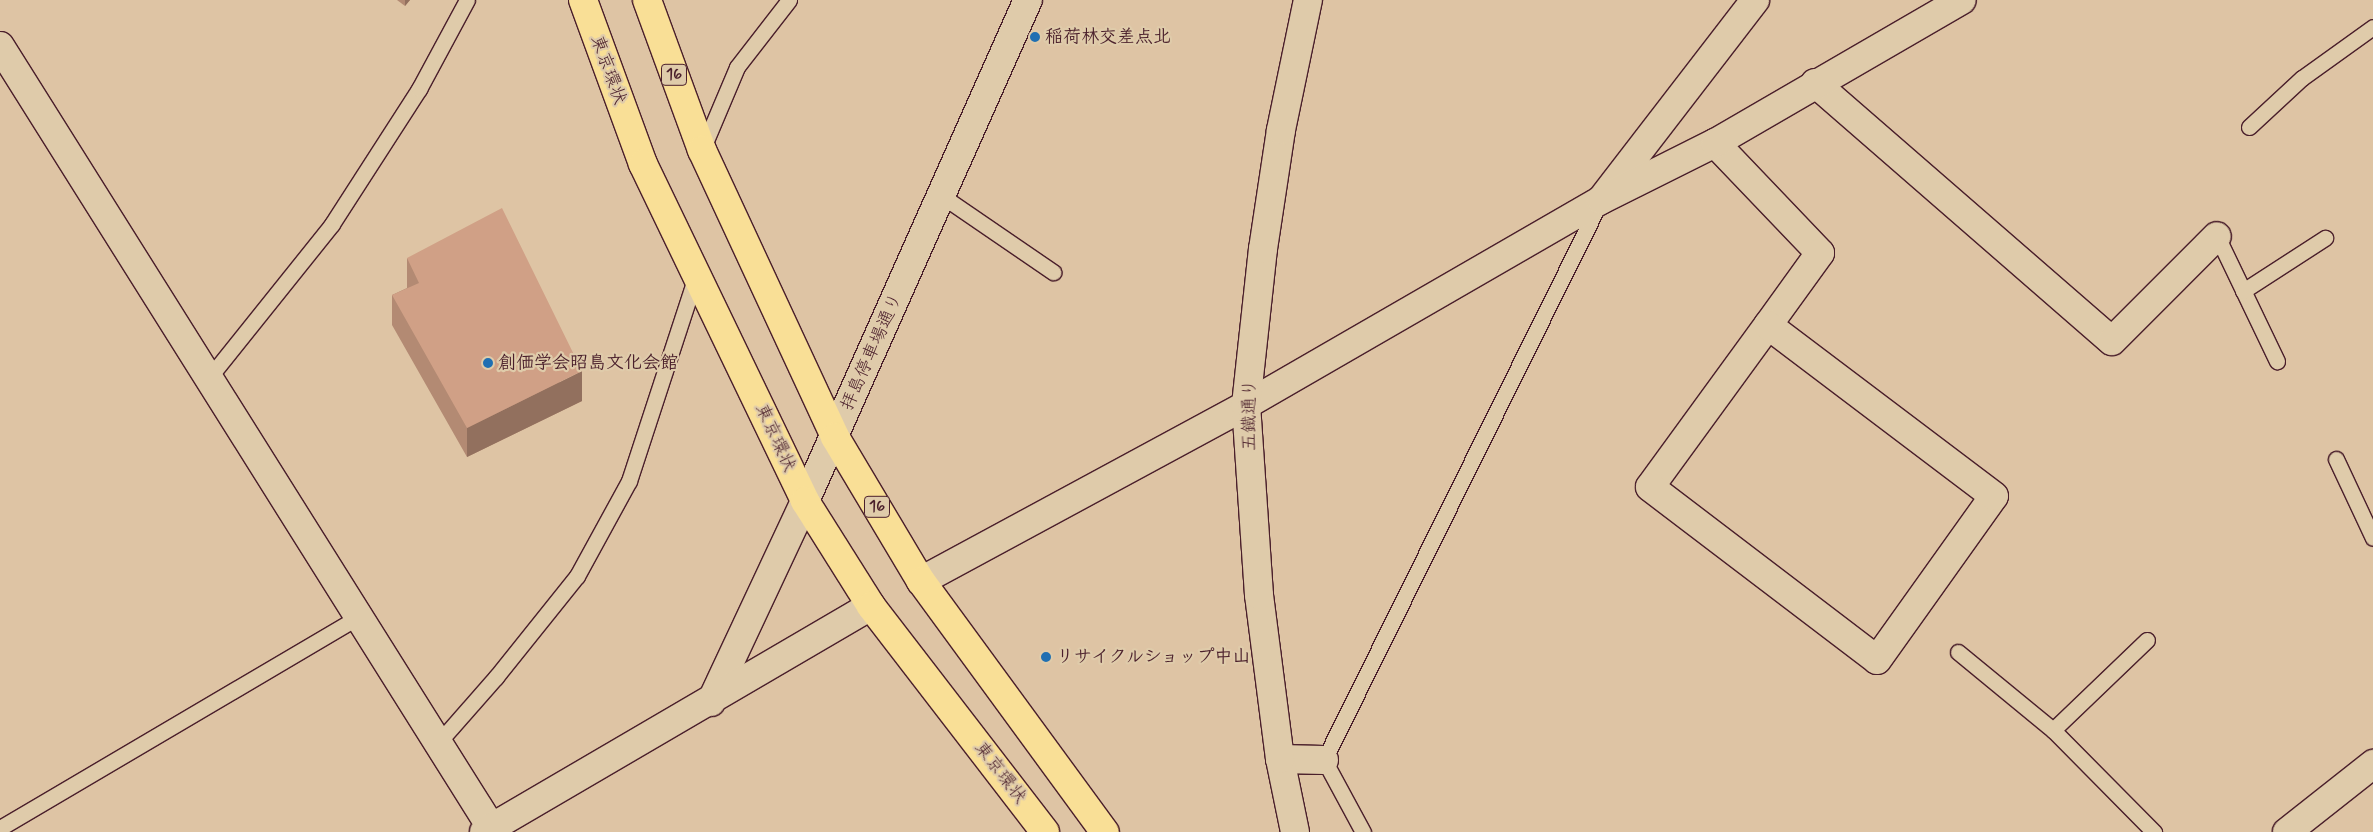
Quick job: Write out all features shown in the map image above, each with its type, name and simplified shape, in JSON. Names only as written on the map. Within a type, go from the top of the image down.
[{"type":"highway","name":"東京環状","points":[[583,0],[642,164],[805,502],[871,606],[1045,832]]},
{"type":"highway","name":"16","points":[[646,0],[702,150],[835,437],[921,581],[1105,832]]},
{"type":"street","name":"拝島停車場通り","points":[[711,702],[835,437],[1028,0]]},
{"type":"street","name":"五鐵通り","points":[[1295,832],[1280,758],[1259,595],[1246,405],[1264,239],[1281,130],[1308,0]]},
{"type":"street","points":[[1601,200],[1755,0]]},
{"type":"street","points":[[921,581],[1246,405],[1601,200],[1715,143],[1815,83],[1962,0]]},
{"type":"street","points":[[4,61],[208,379],[357,618],[438,743],[490,830],[711,702],[871,606]]},
{"type":"street","points":[[1815,83],[2112,340],[2217,236]]},
{"type":"street","points":[[1715,143],[1820,253],[1650,487],[1877,660],[1994,496],[1768,325]]},
{"type":"street","points":[[1280,758],[1324,760]]},
{"type":"street","points":[[2287,832],[2373,764]]},
{"type":"lane","points":[[208,379],[332,224],[419,90],[467,0]]},
{"type":"lane","points":[[702,150],[737,67],[789,0]]},
{"type":"lane","points":[[2249,127],[2302,78],[2373,28]]},
{"type":"lane","points":[[942,196],[1052,272]]},
{"type":"lane","points":[[1363,832],[1324,760],[1601,200]]},
{"type":"lane","points":[[2217,236],[2278,361]]},
{"type":"lane","points":[[2243,291],[2325,238]]},
{"type":"lane","points":[[438,743],[496,677],[577,576],[629,480],[697,275]]},
{"type":"lane","points":[[2336,458],[2373,538]]},
{"type":"lane","points":[[0,828],[357,618]]},
{"type":"lane","points":[[2053,730],[2146,640]]},
{"type":"lane","points":[[1958,652],[2053,730],[2154,832]]},
{"type":"building","name":"創価学会昭島文化会館","points":[[502,208],[582,371],[467,428],[392,295],[419,283],[407,258]]},
{"type":"place","name":"稲荷林交差点北","points":[[1035,37]]},
{"type":"place","name":"創価学会昭島文化会館","points":[[488,363]]},
{"type":"place","name":"リサイクルショップ中山","points":[[1046,657]]}]
